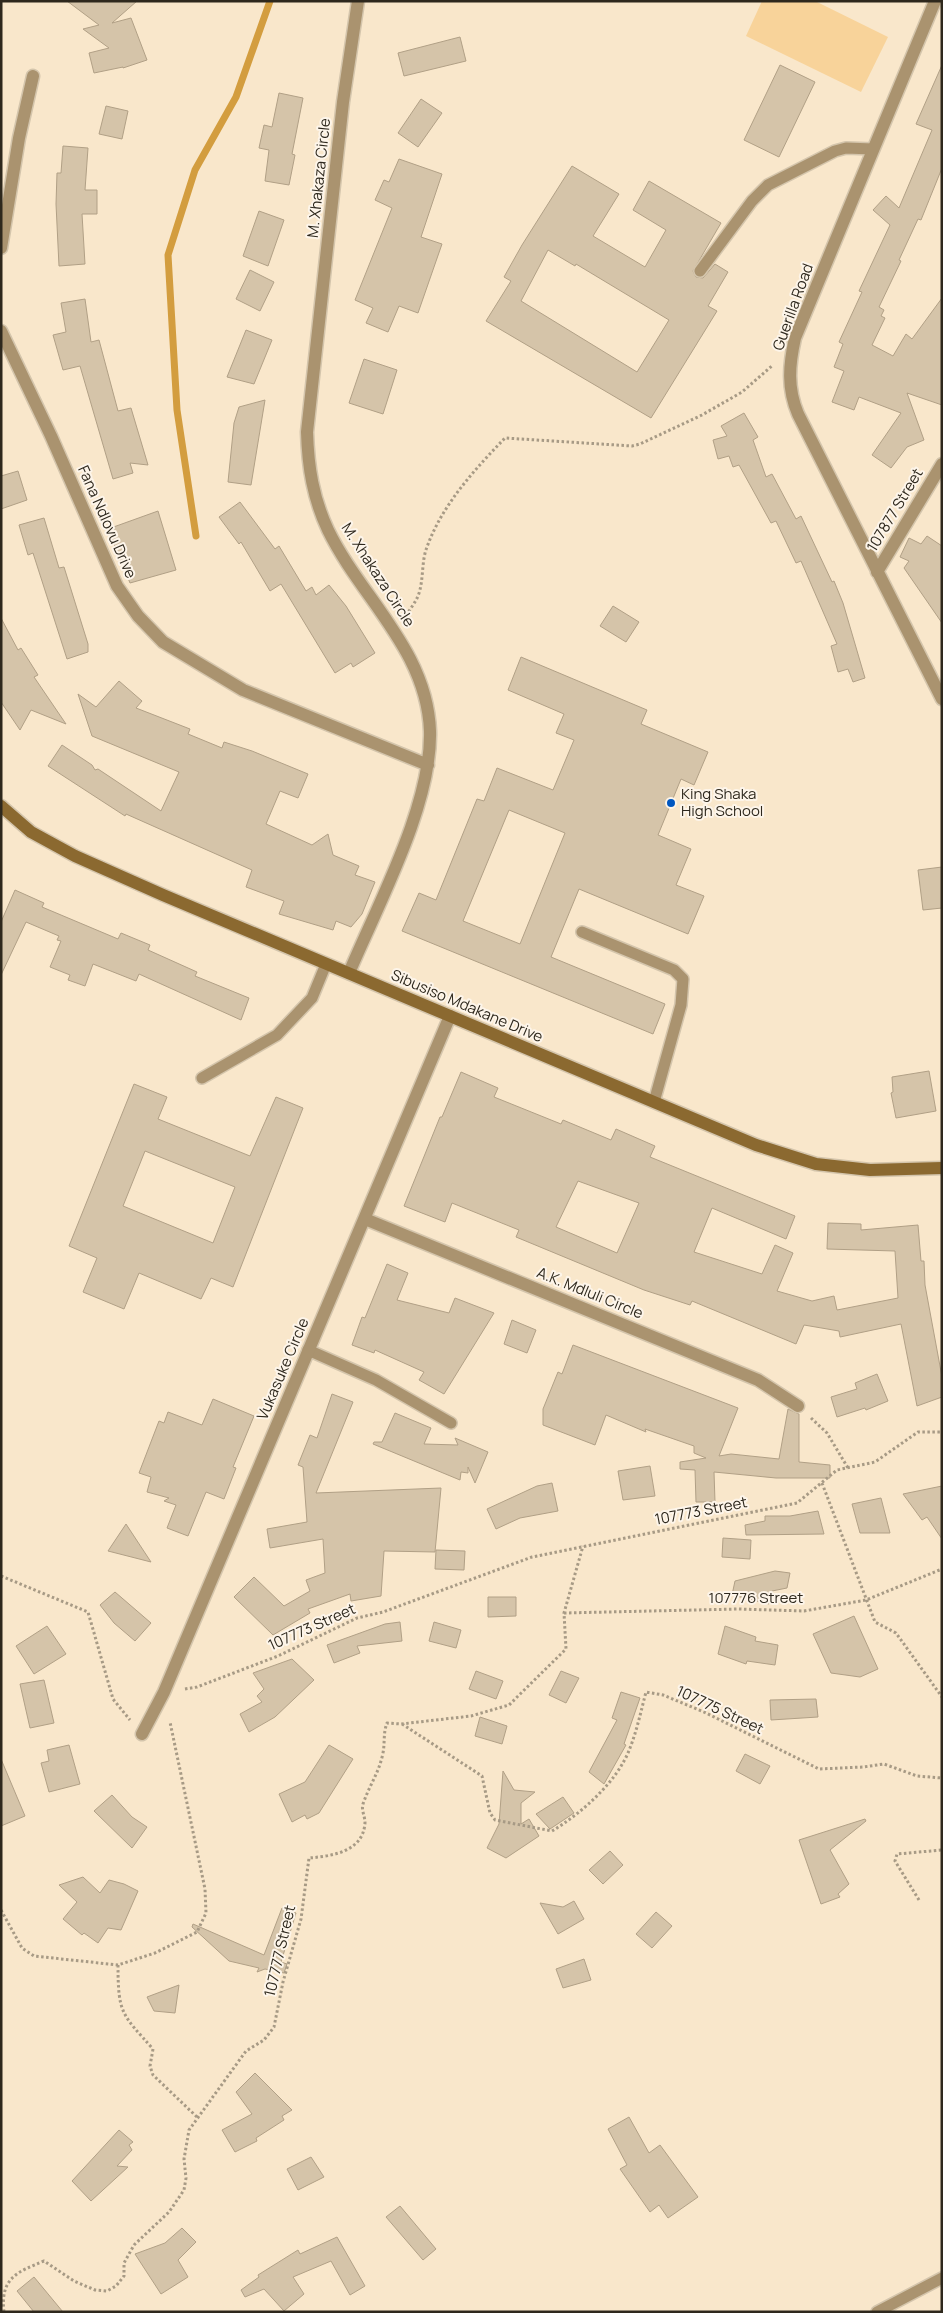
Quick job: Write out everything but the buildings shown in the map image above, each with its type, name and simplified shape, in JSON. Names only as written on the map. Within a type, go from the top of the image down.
[{"type":"street","name":"M. Xhakaza Circle","points":[[349,973],[412,825],[428,765],[430,730],[416,670],[394,629],[329,532],[316,500],[308,465],[308,422],[343,102],[358,1]]},
{"type":"street","name":"Guerilla Road","points":[[935,1],[795,338],[790,361],[792,399],[942,699]]},
{"type":"street","points":[[1,248],[19,138],[33,76]]},
{"type":"street","name":"Fana Ndlovu Drive","points":[[1,331],[51,436],[117,586],[138,616],[163,642],[243,690],[428,765]]},
{"type":"street","name":"107877 Street","points":[[877,572],[942,464]]},
{"type":"street","name":"Sibusiso Mdakane Drive","points":[[1,806],[31,832],[75,856],[756,1145],[816,1164],[870,1170],[942,1168]]},
{"type":"street","name":"Vukasuke Circle","points":[[142,1734],[164,1692],[450,1016]]},
{"type":"street","name":"A.K. Mdluli Circle","points":[[365,1219],[758,1380],[798,1406]]},
{"type":"lane","points":[[700,272],[752,201],[768,185],[835,151],[846,148],[873,149]]},
{"type":"lane","points":[[582,932],[674,970],[683,979],[681,1004],[654,1102]]},
{"type":"lane","points":[[202,1078],[277,1035],[312,998],[326,964]]},
{"type":"lane","points":[[308,1350],[376,1380],[451,1423]]},
{"type":"lane","points":[[877,2312],[917,2289],[942,2278]]},
{"type":"path","points":[[394,629],[405,617],[418,594],[426,549],[431,535],[454,498],[482,462],[505,438],[632,446],[640,444],[702,415],[742,392],[776,363],[790,361]]},
{"type":"path","points":[[798,1406],[827,1433],[848,1468]]},
{"type":"path","name":"107773 Street","points":[[164,1692],[196,1687],[269,1659],[357,1618],[383,1612],[532,1557],[797,1503],[837,1470],[875,1462],[918,1432],[942,1432]]},
{"type":"path","points":[[822,1483],[875,1622],[896,1633],[942,1696]]},
{"type":"path","name":"107777 Street","points":[[197,2117],[205,2110],[246,2051],[264,2040],[274,2027],[283,1982],[302,1919],[309,1858],[347,1850],[358,1843],[365,1823],[362,1805],[374,1782],[383,1753],[387,1723],[401,1724],[471,1716],[509,1705],[566,1648],[564,1612],[583,1546]]},
{"type":"path","name":"107776 Street","points":[[564,1612],[738,1609],[804,1611],[866,1600],[942,1569]]},
{"type":"path","points":[[1,1576],[88,1612],[113,1699],[142,1734]]},
{"type":"path","points":[[1,1910],[22,1948],[34,1956],[118,1965],[155,1953],[197,1932],[206,1913],[205,1889],[164,1692]]},
{"type":"path","name":"107775 Street","points":[[401,1724],[482,1776],[490,1814],[495,1820],[552,1831],[576,1817],[605,1787],[630,1750],[646,1692],[663,1695],[704,1712],[819,1769],[863,1768],[884,1764],[917,1776],[942,1778]]},
{"type":"path","points":[[920,1900],[898,1868],[895,1861],[897,1854],[942,1850]]},
{"type":"path","points":[[4,2312],[2,2287],[7,2279],[44,2261],[74,2281],[95,2290],[107,2291],[116,2286],[124,2276],[124,2263],[134,2245],[169,2212],[184,2190],[189,2130],[197,2117],[154,2075],[150,2066],[154,2049],[128,2021],[122,2011],[118,1991],[118,1965]]},
{"type":"shaded area","points":[[762,1],[815,1],[888,37],[861,92],[746,36]]},
{"type":"waterway","points":[[196,536],[177,410],[168,255],[195,170],[236,97],[270,1]]},
{"type":"place","name":"King Shaka High School","points":[[671,803]]}]
